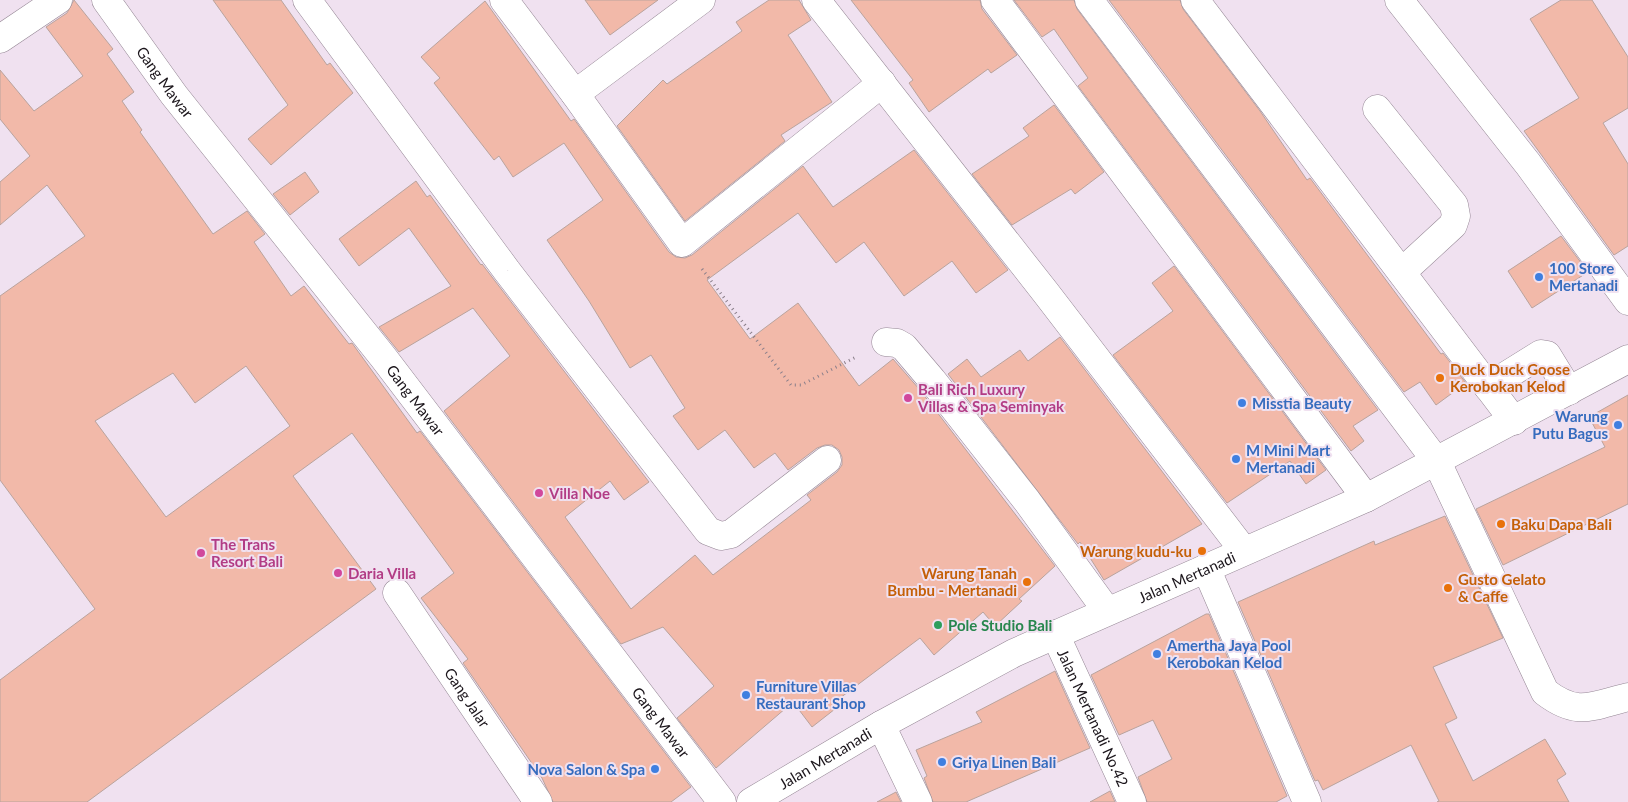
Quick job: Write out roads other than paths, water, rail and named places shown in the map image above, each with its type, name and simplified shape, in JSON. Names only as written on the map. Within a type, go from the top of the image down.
[{"type":"street","points":[[0,39],[58,0]]},
{"type":"street","name":"Gang Mawar","points":[[106,0],[174,95],[383,357],[722,802]]},
{"type":"street","points":[[307,0],[507,271],[708,531],[721,536],[731,534],[827,460]]},
{"type":"street","points":[[504,0],[575,94],[682,244],[882,83]]},
{"type":"street","points":[[575,94],[701,0]]},
{"type":"street","points":[[816,0],[1244,551]]},
{"type":"street","points":[[995,0],[1366,498]]},
{"type":"street","points":[[1089,0],[1437,462],[1545,692],[1561,704],[1581,708],[1628,697]]},
{"type":"street","points":[[1195,0],[1514,422]]},
{"type":"street","points":[[1399,0],[1528,164],[1628,301]]},
{"type":"street","points":[[1377,109],[1454,205],[1456,216],[1452,225],[1402,272]]},
{"type":"street","points":[[886,342],[897,343],[904,347],[932,380],[1027,501],[1107,611]]},
{"type":"street","points":[[1488,387],[1541,354],[1547,355],[1569,391]]},
{"type":"street","name":"Jalan Mertanadi","points":[[750,802],[966,677],[1055,634],[1366,498],[1514,422],[1628,359]]},
{"type":"street","points":[[1206,568],[1307,802]]},
{"type":"street","name":"Gang Jalar","points":[[397,593],[538,802]]},
{"type":"street","name":"Jalan Mertanadi No.42","points":[[1055,634],[1132,802]]},
{"type":"street","points":[[881,725],[918,802]]},
{"type":"place","name":"100 Store Mertanadi","points":[[1539,277]]},
{"type":"place","name":"Duck Duck Goose Kerobokan Kelod","points":[[1440,378]]},
{"type":"place","name":"Bali Rich Luxury Villas & Spa Seminyak","points":[[908,398]]},
{"type":"place","name":"Misstia Beauty","points":[[1242,403]]},
{"type":"place","name":"Warung Putu Bagus","points":[[1618,425]]},
{"type":"place","name":"M Mini Mart Mertanadi","points":[[1236,459]]},
{"type":"place","name":"Villa Noe","points":[[539,493]]},
{"type":"place","name":"Baku Dapa Bali","points":[[1501,524]]},
{"type":"place","name":"Warung kudu-ku","points":[[1202,551]]},
{"type":"place","name":"The Trans Resort Bali","points":[[201,553]]},
{"type":"place","name":"Daria Villa","points":[[338,573]]},
{"type":"place","name":"Warung Tanah Bumbu - Mertanadi","points":[[1027,582]]},
{"type":"place","name":"Gusto Gelato & Caffe","points":[[1448,588]]},
{"type":"place","name":"Pole Studio Bali","points":[[938,625]]},
{"type":"place","name":"Amertha Jaya Pool Kerobokan Kelod","points":[[1157,654]]},
{"type":"place","name":"Furniture Villas Restaurant Shop","points":[[746,695]]},
{"type":"place","name":"Griya Linen Bali","points":[[942,762]]},
{"type":"place","name":"Nova Salon & Spa","points":[[655,769]]}]
